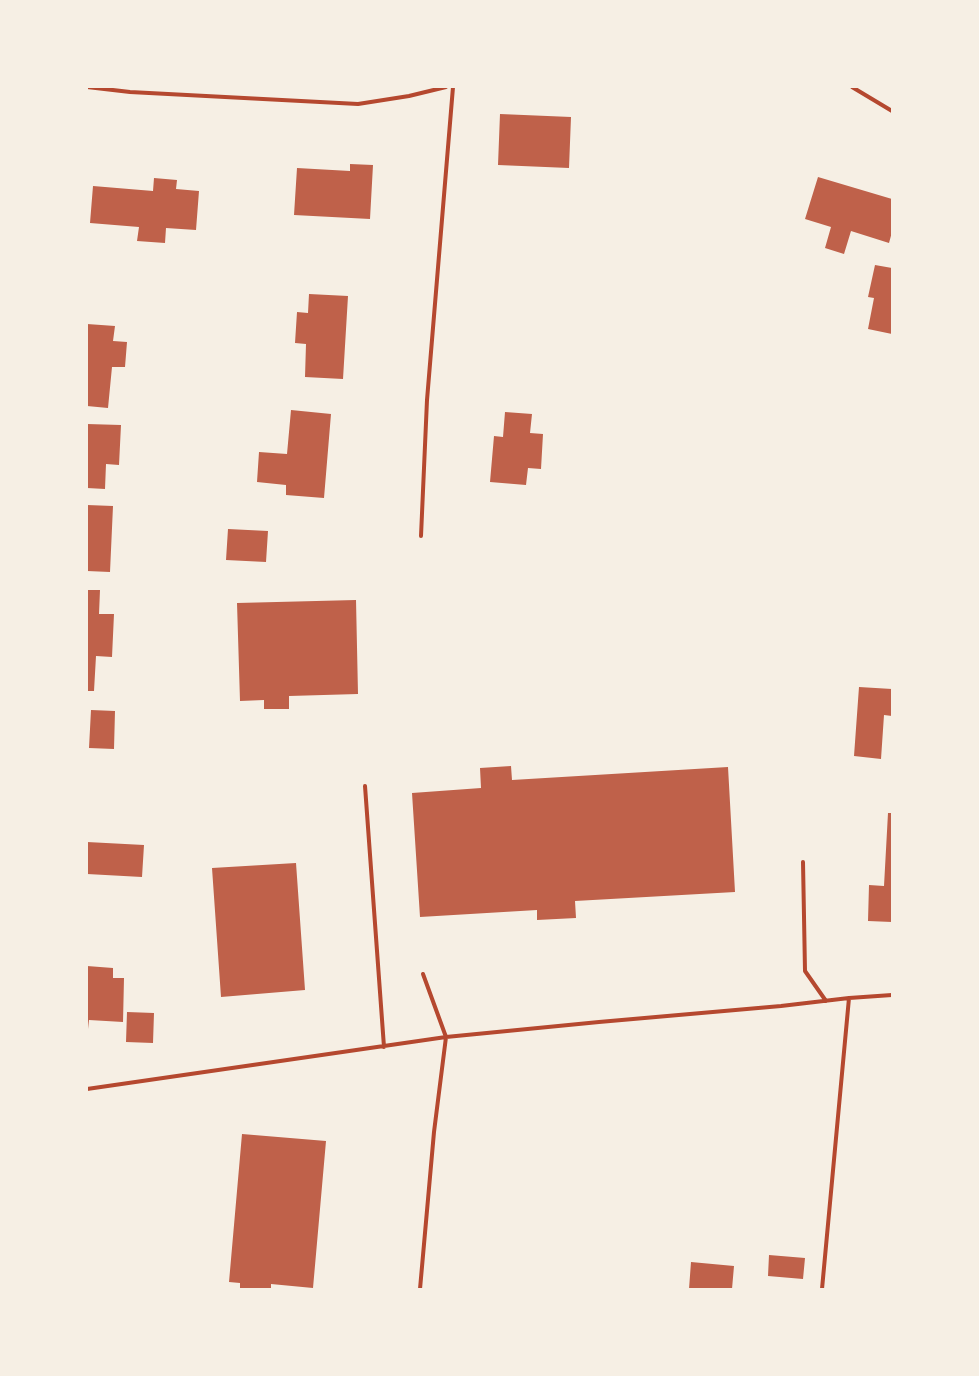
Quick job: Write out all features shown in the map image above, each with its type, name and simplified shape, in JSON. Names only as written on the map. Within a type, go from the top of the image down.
[{"type":"street","points":[[87,87],[130,92],[358,104],[409,96],[446,87]]},
{"type":"street","points":[[421,536],[427,400],[453,87]]},
{"type":"street","points":[[852,87],[892,111]]},
{"type":"street","points":[[365,786],[384,1047]]},
{"type":"street","points":[[803,862],[805,972],[826,1001]]},
{"type":"street","points":[[420,1289],[434,1132],[446,1038],[423,974]]},
{"type":"street","points":[[87,1089],[446,1038],[892,994]]},
{"type":"street","points":[[822,1289],[849,998]]},
{"type":"building","points":[[500,114],[571,117],[569,168],[498,165]]},
{"type":"building","points":[[350,164],[373,165],[370,219],[294,215],[297,168],[350,171]]},
{"type":"building","points":[[818,177],[892,199],[892,232],[889,243],[851,231],[844,254],[825,248],[831,227],[805,219]]},
{"type":"building","points":[[154,178],[177,180],[176,189],[199,191],[196,230],[166,228],[165,243],[137,241],[139,227],[90,223],[93,186],[153,191]]},
{"type":"building","points":[[875,265],[892,268],[892,334],[868,329],[874,298],[868,297]]},
{"type":"building","points":[[309,294],[348,296],[343,379],[305,377],[306,344],[295,343],[297,312],[308,313]]},
{"type":"building","points":[[87,324],[115,326],[113,341],[127,342],[125,367],[112,367],[108,408],[87,406]]},
{"type":"building","points":[[291,410],[331,414],[324,498],[286,495],[286,485],[257,482],[259,452],[287,454]]},
{"type":"building","points":[[505,412],[532,414],[530,433],[543,434],[541,469],[528,468],[526,485],[490,482],[494,436],[503,437]]},
{"type":"building","points":[[87,424],[121,425],[119,465],[106,464],[105,489],[87,488]]},
{"type":"building","points":[[87,505],[113,506],[110,572],[87,571]]},
{"type":"building","points":[[228,529],[268,531],[266,562],[226,560]]},
{"type":"building","points":[[87,590],[100,590],[99,614],[114,614],[112,657],[96,656],[94,691],[87,691]]},
{"type":"building","points":[[356,600],[358,694],[289,696],[289,709],[264,709],[264,700],[240,701],[237,603]]},
{"type":"building","points":[[859,687],[892,689],[892,716],[884,715],[881,759],[854,756]]},
{"type":"building","points":[[91,710],[115,711],[114,749],[89,748]]},
{"type":"building","points":[[511,766],[512,780],[728,767],[735,892],[575,901],[576,918],[537,920],[537,910],[420,917],[412,793],[481,788],[480,768]]},
{"type":"building","points":[[888,813],[892,813],[892,922],[868,921],[869,885],[884,886]]},
{"type":"building","points":[[87,842],[144,845],[142,877],[87,874]]},
{"type":"building","points":[[296,863],[305,990],[221,997],[212,868]]},
{"type":"building","points":[[87,966],[113,968],[113,978],[124,978],[123,1022],[89,1020],[87,1029]]},
{"type":"building","points":[[127,1012],[154,1013],[153,1043],[126,1042]]},
{"type":"building","points":[[242,1134],[326,1141],[313,1288],[271,1284],[271,1289],[240,1289],[240,1283],[229,1282]]},
{"type":"building","points":[[769,1255],[805,1258],[803,1279],[768,1276]]},
{"type":"building","points":[[691,1262],[734,1266],[732,1289],[689,1289]]}]
